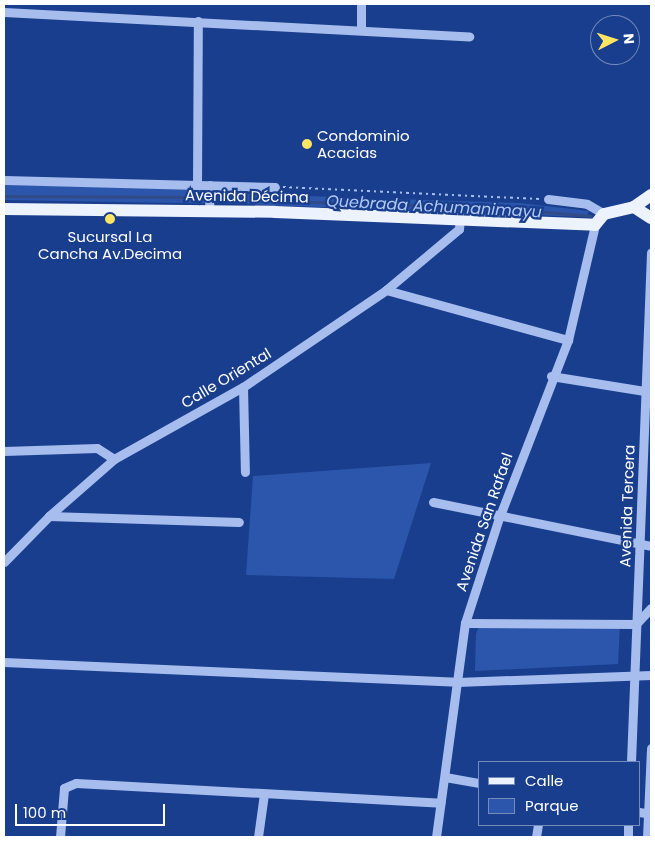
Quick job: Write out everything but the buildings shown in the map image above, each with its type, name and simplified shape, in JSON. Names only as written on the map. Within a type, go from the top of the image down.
[{"type":"main road","points":[[595,225],[604,214],[634,207],[651,195]]},
{"type":"main road","points":[[634,207],[651,218]]},
{"type":"main road","name":"Avenida Décima","points":[[4,209],[209,211],[460,218],[595,225]]},
{"type":"street","points":[[361,4],[361,29]]},
{"type":"street","points":[[4,12],[469,36]]},
{"type":"street","points":[[197,185],[198,21]]},
{"type":"street","name":"Avenida Décima","points":[[4,180],[275,187]]},
{"type":"street","points":[[209,211],[210,185]]},
{"type":"street","points":[[548,199],[587,204],[604,214]]},
{"type":"street","name":"Calle Oriental","points":[[4,562],[49,516],[114,459],[243,387],[386,290],[459,228],[460,218]]},
{"type":"street","name":"Avenida San Rafael","points":[[436,837],[466,623],[499,518],[551,376],[568,340],[595,225]]},
{"type":"street","name":"Avenida Tercera","points":[[631,761],[648,392],[651,252]]},
{"type":"street","points":[[386,290],[568,340]]},
{"type":"street","points":[[551,376],[648,392]]},
{"type":"street","points":[[243,387],[246,472]]},
{"type":"street","points":[[4,451],[98,448],[114,459]]},
{"type":"street","points":[[433,502],[499,518],[640,542],[651,546]]},
{"type":"street","points":[[49,516],[239,522]]},
{"type":"street","points":[[466,623],[636,624],[651,608]]},
{"type":"street","points":[[4,662],[457,682],[651,675]]},
{"type":"street","points":[[647,837],[650,813],[651,748]]},
{"type":"street","points":[[445,777],[478,783]]},
{"type":"street","points":[[60,837],[64,788],[76,783],[440,803]]},
{"type":"street","points":[[258,837],[264,794]]},
{"type":"path","name":"Avenida Décima","points":[[275,187],[548,199]]},
{"type":"green space","points":[[4,185],[205,189],[205,204],[4,200]]},
{"type":"green space","points":[[213,194],[520,203],[589,211],[586,217],[215,203]]},
{"type":"green space","points":[[431,463],[394,579],[246,575],[253,476]]},
{"type":"green space","points":[[481,621],[620,622],[618,664],[475,671],[476,634]]},
{"type":"waterway","name":"Quebrada Achumanimayu","points":[[4,196],[201,197]]},
{"type":"waterway","name":"Quebrada Achumanimayu","points":[[277,201],[491,207],[591,216]]},
{"type":"place","name":"Condominio Acacias","points":[[307,144]]},
{"type":"place","name":"Sucursal La Cancha Av.Decima","points":[[110,219]]}]
